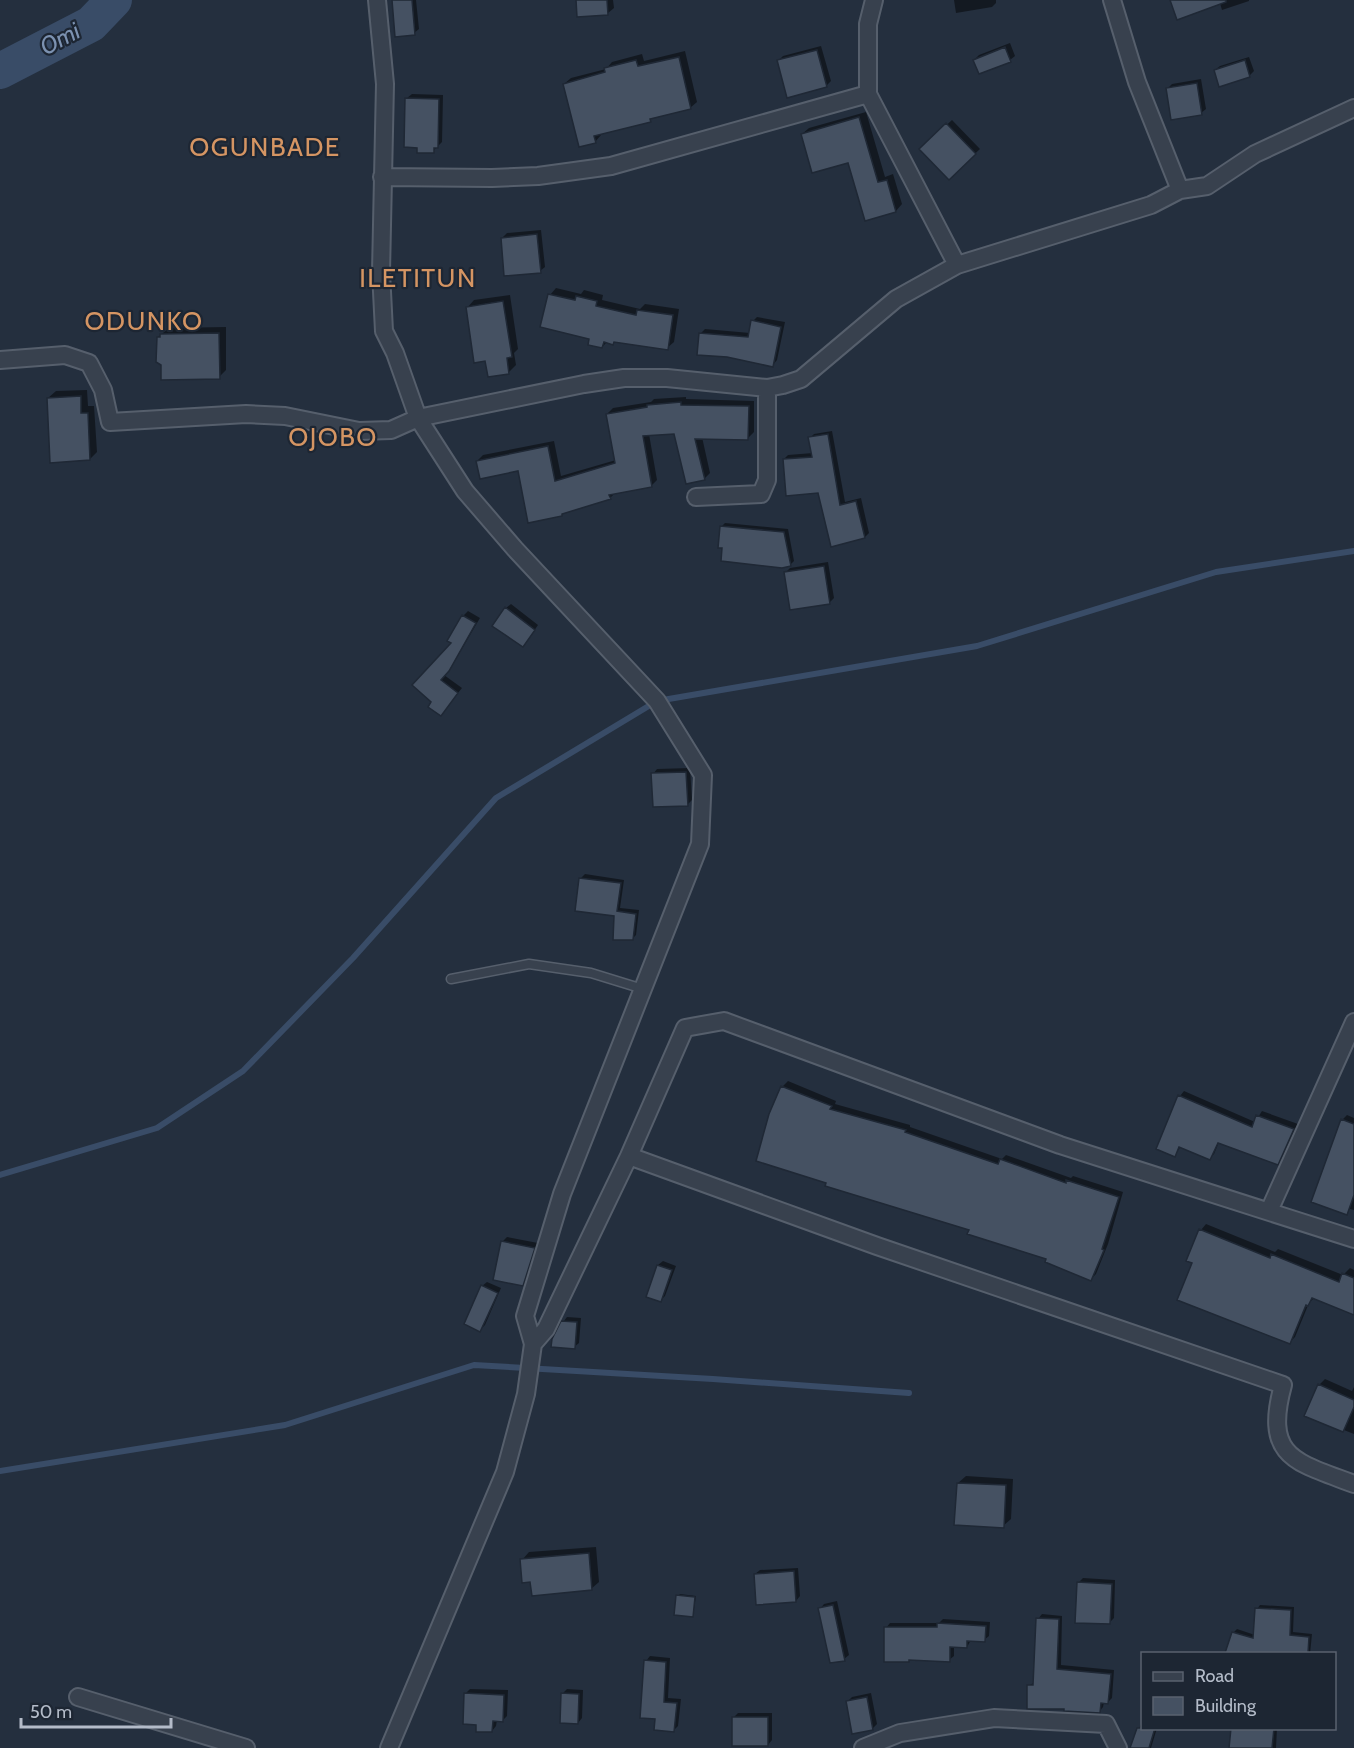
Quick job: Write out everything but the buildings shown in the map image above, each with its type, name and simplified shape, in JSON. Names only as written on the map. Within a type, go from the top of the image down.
[{"type":"street","points":[[377,0],[385,84],[381,272],[384,331],[395,353],[418,418],[465,491],[515,549],[657,701],[703,775],[700,844],[562,1194],[532,1287],[525,1316],[533,1344],[532,1363],[505,1472],[389,1748]]},
{"type":"street","points":[[874,0],[868,24],[868,94],[957,266]]},
{"type":"street","points":[[1112,0],[1137,82],[1180,190]]},
{"type":"street","points":[[382,177],[538,176],[611,166],[868,94]]},
{"type":"street","points":[[0,360],[65,355],[88,363],[103,390],[111,422],[246,414],[285,416],[335,427],[370,431],[391,430],[418,418],[624,378],[667,378],[767,388],[801,379],[896,299],[957,266],[1151,205],[1180,190],[1207,186],[1255,154],[1354,108]]},
{"type":"street","points":[[696,497],[761,494],[767,480],[767,388]]},
{"type":"street","points":[[533,1344],[546,1329],[629,1156],[685,1028],[724,1022],[1060,1145],[1354,1239]]},
{"type":"street","points":[[1269,1211],[1354,1022]]},
{"type":"street","points":[[629,1156],[877,1246],[1283,1385],[1276,1420],[1278,1435],[1285,1449],[1299,1463],[1354,1484]]},
{"type":"street","points":[[78,1696],[246,1748]]},
{"type":"street","points":[[863,1748],[900,1733],[994,1719],[1106,1725],[1118,1748]]},
{"type":"lane","points":[[451,979],[529,964],[591,973],[643,990]]},
{"type":"waterway","name":"Omi","points":[[0,71],[91,24],[114,0]]},
{"type":"waterway","points":[[0,1175],[157,1128],[243,1071],[353,958],[496,798],[657,701],[977,646],[1216,572],[1354,551]]},
{"type":"waterway","points":[[0,1471],[285,1425],[474,1365],[909,1393]]},
{"type":"district","name":"OGUNBADE","points":[[265,147]]},
{"type":"district","name":"ILETITUN","points":[[418,278]]},
{"type":"district","name":"ODUNKO","points":[[144,321]]},
{"type":"district","name":"OJOBO","points":[[333,437]]}]
